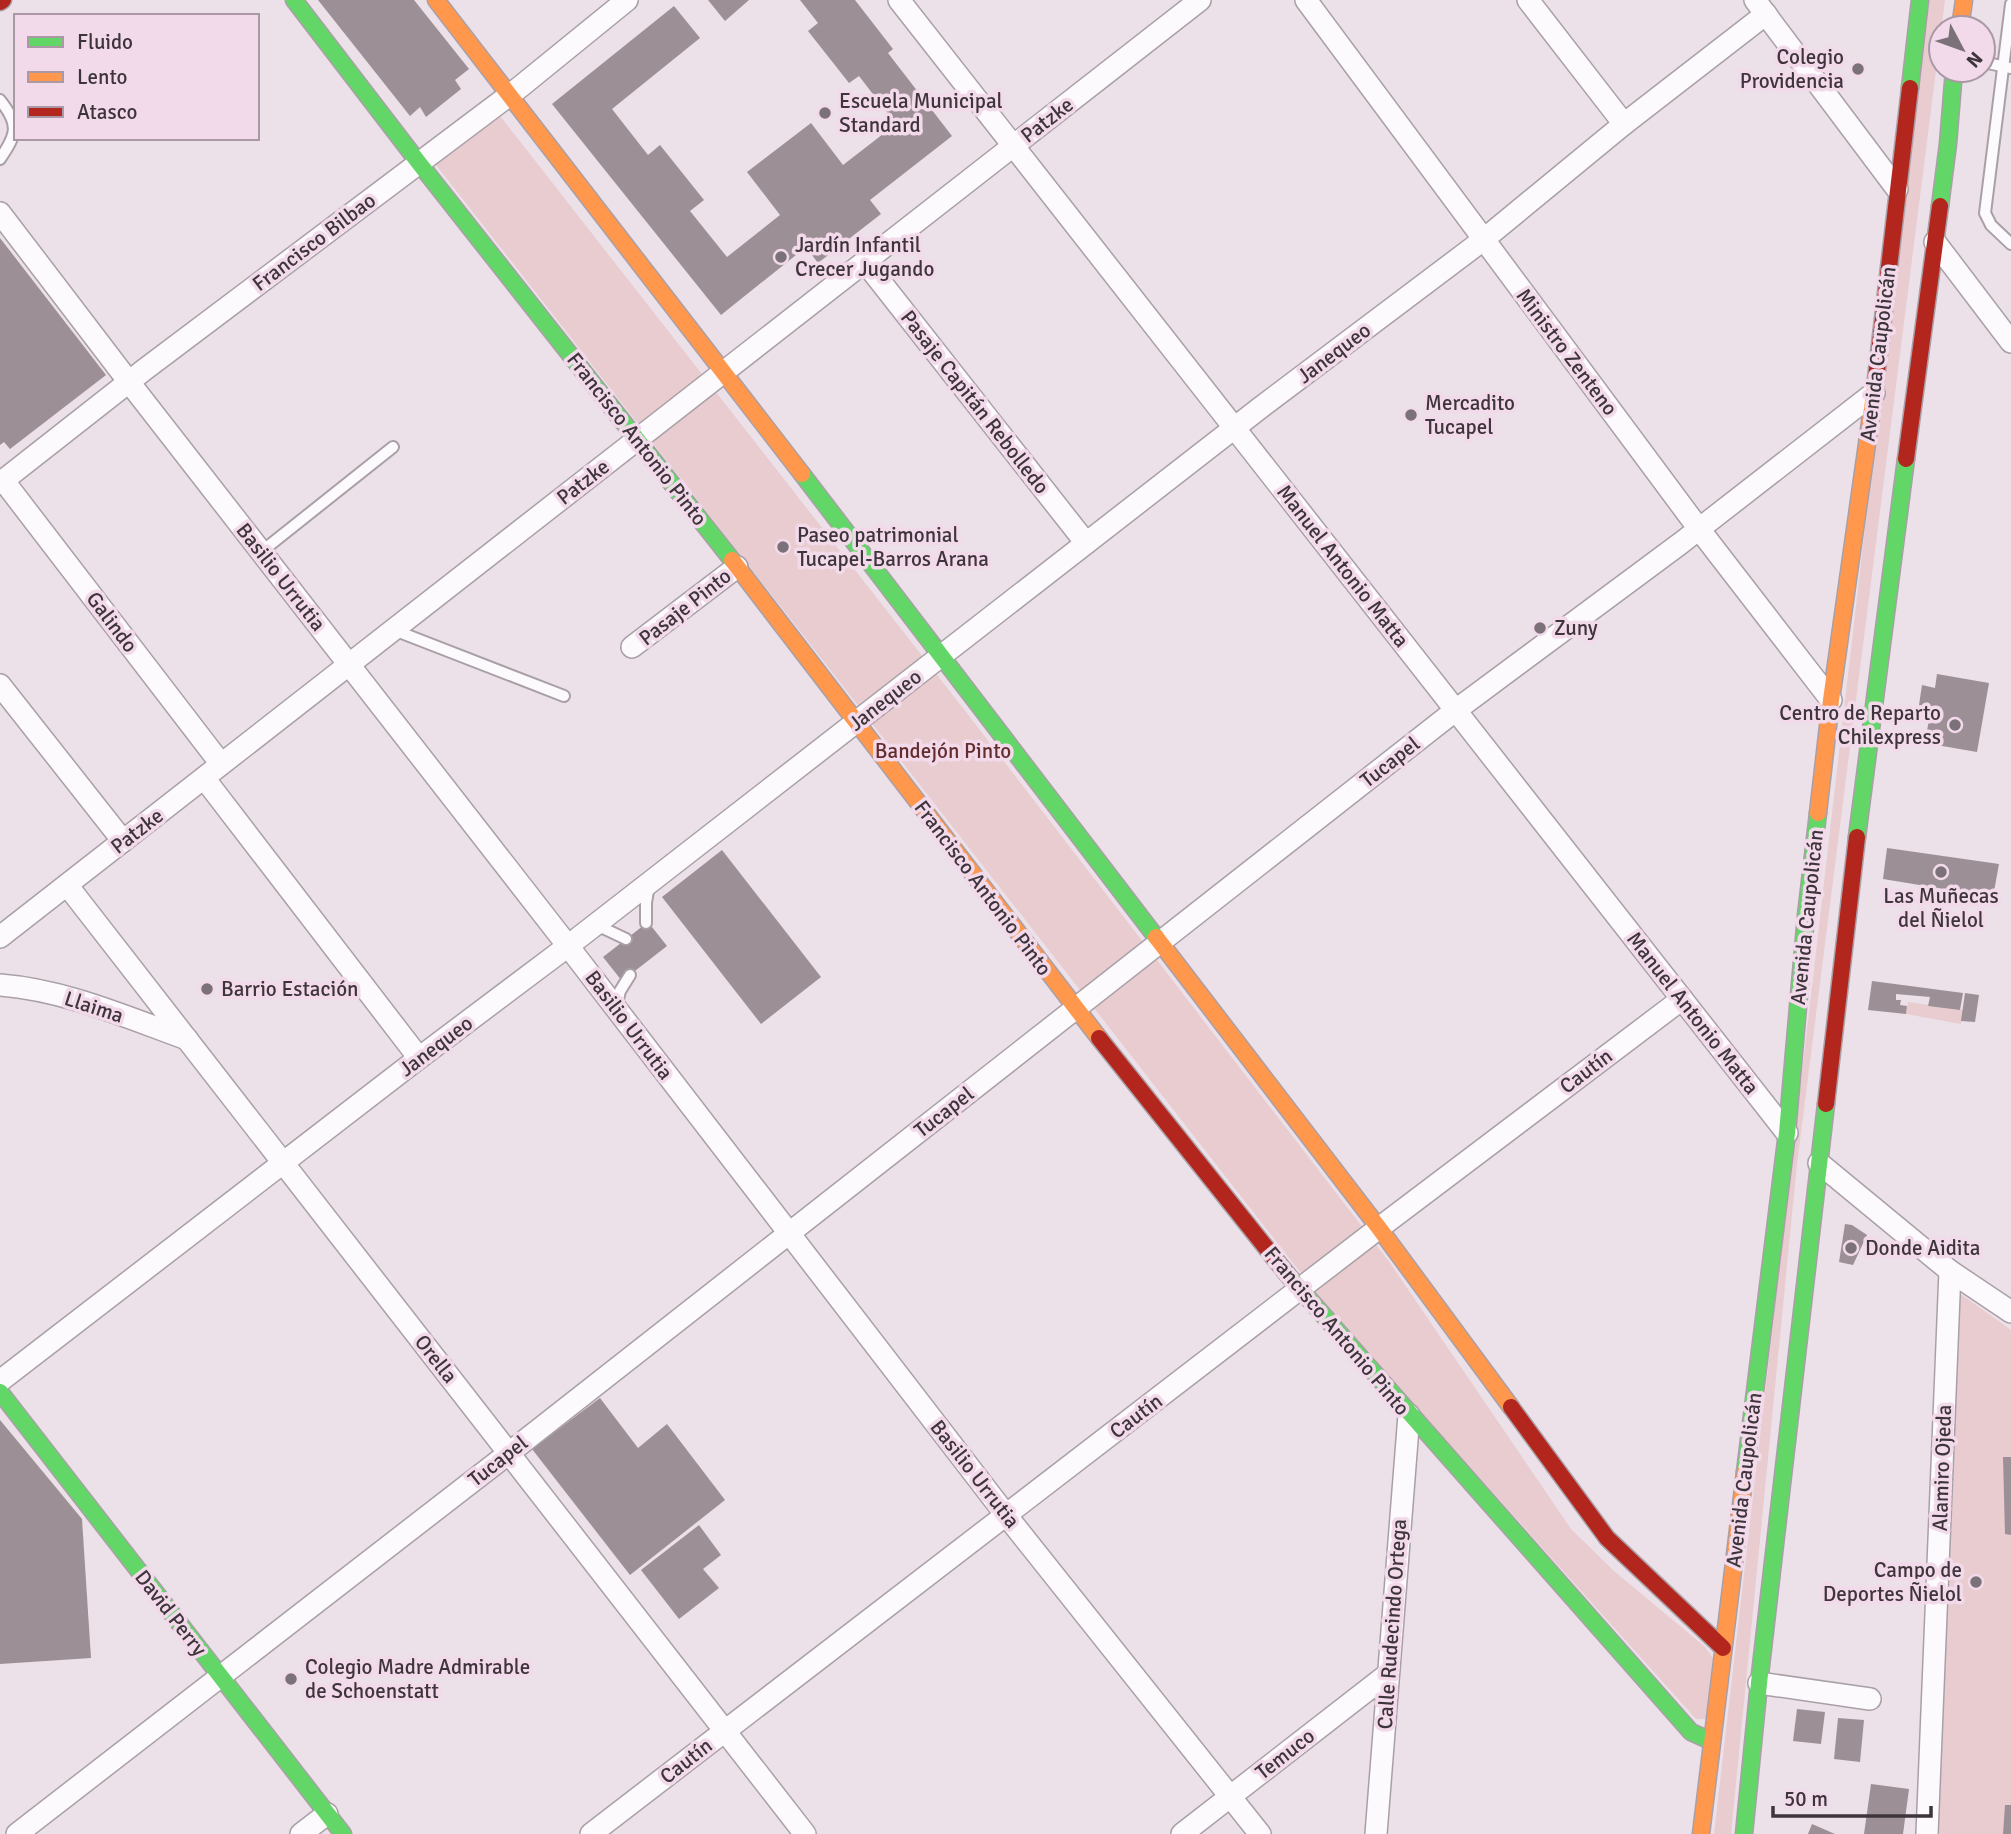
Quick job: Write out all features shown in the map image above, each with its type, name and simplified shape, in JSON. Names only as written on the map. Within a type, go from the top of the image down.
[{"type":"main road","name":"Francisco Antonio Pinto","points":[[294,0],[857,721],[1076,1009],[1300,1290],[1690,1732],[1711,1741]]},
{"type":"main road","points":[[436,0],[1379,1228],[1607,1538],[1723,1648],[1747,1676],[1756,1708],[1744,1834]]},
{"type":"main road","name":"Avenida Caupolicán","points":[[1701,1834],[1787,1133],[1805,915],[1837,708],[1920,0]]},
{"type":"main road","name":"Avenida Caupolicán","points":[[1747,1676],[1819,1163],[1865,772],[1948,144],[1952,84]]},
{"type":"main road","points":[[1853,731],[1865,772]]},
{"type":"main road","points":[[1790,1100],[1792,1127],[1797,1139],[1810,1157],[1819,1163]]},
{"type":"main road","name":"David Perry","points":[[0,1392],[343,1834]]},
{"type":"street","name":"Manuel Antonio Matta","points":[[899,0],[1787,1133]]},
{"type":"street","name":"Patzke","points":[[0,937],[1200,0]]},
{"type":"street","name":"Ministro Zenteno","points":[[1306,0],[1699,529],[1837,708]]},
{"type":"street","points":[[1528,0],[1624,124]]},
{"type":"street","name":"Francisco Bilbao","points":[[2,482],[129,382],[509,94],[618,3]]},
{"type":"street","name":"Janequeo","points":[[0,1381],[568,946],[1235,428],[1483,240],[1760,7]]},
{"type":"street","points":[[1760,7],[1897,189]]},
{"type":"street","name":"Basilio Urrutia","points":[[0,213],[1006,1515],[1260,1834]]},
{"type":"street","points":[[1935,242],[2011,342]]},
{"type":"street","name":"Pasaje Capitán Rebolledo","points":[[865,262],[1086,543]]},
{"type":"street","points":[[1929,296],[1946,285],[1957,282],[1969,286]]},
{"type":"street","name":"Tucapel","points":[[17,1834],[509,1453],[1456,710],[1699,529],[1874,393]]},
{"type":"street","name":"Galindo","points":[[2,482],[221,764]]},
{"type":"street","name":"Pasaje Pinto","points":[[632,647],[737,567]]},
{"type":"street","points":[[0,685],[123,841]]},
{"type":"street","points":[[204,778],[419,1058]]},
{"type":"street","name":"Orella","points":[[67,885],[806,1834]]},
{"type":"street","name":"Llaima","points":[[0,985],[24,987],[82,1001],[187,1039]]},
{"type":"street","name":"Cautín","points":[[591,1834],[1379,1228],[1682,999]]},
{"type":"street","points":[[1819,1163],[1950,1271],[2011,1312]]},
{"type":"street","name":"Alamiro Ojeda","points":[[1927,1834],[1950,1271]]},
{"type":"street","name":"Calle Rudecindo Ortega","points":[[1376,1834],[1409,1415]]},
{"type":"street","name":"Temuco","points":[[1182,1834],[1388,1674]]},
{"type":"street","points":[[1747,1676],[1870,1699]]},
{"type":"street","points":[[301,1834],[327,1814]]},
{"type":"lane","points":[[2011,4],[2007,67],[1985,213],[1991,225],[2011,244]]},
{"type":"lane","points":[[0,100],[12,117],[14,125]]},
{"type":"lane","points":[[0,159],[14,134]]},
{"type":"lane","points":[[261,552],[393,447]]},
{"type":"lane","points":[[394,629],[564,696]]},
{"type":"lane","points":[[646,923],[650,882]]},
{"type":"lane","points":[[593,926],[626,939]]},
{"type":"lane","points":[[616,1008],[630,975]]},
{"type":"green space","points":[[1926,0],[1945,0],[1943,14],[1927,14],[1927,84],[1934,84],[1797,1164],[1731,1834],[1714,1834]]},
{"type":"green space","name":"Bandejón Pinto","points":[[497,112],[966,712],[1390,1263],[1571,1529],[1614,1571],[1704,1646],[1713,1658],[1709,1719],[1696,1719],[1332,1313],[433,161]]},
{"type":"green space","points":[[1908,1002],[1963,1010],[1961,1024],[1906,1014]]},
{"type":"green space","name":"Campo de Deportes Ñielol","points":[[1955,1290],[2011,1330],[2011,1834],[1930,1834]]},
{"type":"building","points":[[318,0],[414,0],[469,69],[455,80],[461,89],[426,117],[420,107],[410,116]]},
{"type":"building","points":[[708,0],[749,0],[725,21]]},
{"type":"building","points":[[800,0],[855,0],[893,49],[888,53],[952,136],[870,200],[881,214],[818,263],[806,247],[721,315],[552,104],[674,6],[700,38],[612,109],[648,155],[660,145],[704,200],[690,211],[727,257],[780,215],[747,172],[811,123],[843,165],[896,124],[859,76],[849,83],[808,31],[818,23]]},
{"type":"building","points":[[0,238],[106,375],[10,449],[4,442],[0,445]]},
{"type":"building","name":"Centro de Reparto Chilexpress","points":[[1937,674],[1989,683],[1977,752],[1925,743],[1931,707],[1919,705],[1922,685],[1935,688]]},
{"type":"building","name":"Las Muñecas del Ñielol","points":[[1887,848],[1999,864],[1993,897],[1883,879]]},
{"type":"building","points":[[722,850],[821,977],[761,1024],[662,897]]},
{"type":"building","points":[[648,922],[667,946],[622,981],[603,957]]},
{"type":"building","points":[[1872,981],[1963,993],[1960,1010],[1928,1006],[1930,997],[1896,994],[1896,1000],[1901,1000],[1900,1005],[1907,1006],[1906,1014],[1868,1010]]},
{"type":"building","points":[[1965,993],[1979,995],[1975,1022],[1961,1021]]},
{"type":"building","name":"Donde Aidita","points":[[1845,1224],[1852,1225],[1867,1235],[1853,1265],[1839,1262]]},
{"type":"building","points":[[600,1398],[638,1448],[667,1424],[725,1500],[630,1575],[532,1449]]},
{"type":"building","points":[[0,1420],[82,1519],[91,1658],[0,1664]]},
{"type":"building","points":[[2003,1457],[2011,1457],[2011,1535],[2005,1534]]},
{"type":"building","points":[[699,1525],[721,1555],[703,1569],[719,1588],[679,1619],[641,1570]]},
{"type":"building","points":[[1797,1709],[1825,1712],[1821,1744],[1793,1741]]},
{"type":"building","points":[[1838,1718],[1864,1720],[1860,1762],[1834,1759]]},
{"type":"building","points":[[1871,1784],[1909,1789],[1903,1834],[1864,1834]]},
{"type":"building","points":[[2005,1805],[2011,1805],[2011,1834],[2003,1834]]},
{"type":"building","points":[[1812,1824],[1835,1834],[1808,1834]]},
{"type":"traffic: fast","points":[[294,0],[732,560]]},
{"type":"traffic: fast","points":[[1910,88],[1920,0]]},
{"type":"traffic: fast","points":[[1940,206],[1953,84]]},
{"type":"traffic: fast","points":[[1857,837],[1906,459]]},
{"type":"traffic: fast","points":[[802,474],[1156,937]]},
{"type":"traffic: fast","points":[[1745,1472],[1787,1133],[1806,915],[1818,813]]},
{"type":"traffic: fast","points":[[1744,1834],[1826,1104]]},
{"type":"traffic: fast","points":[[1287,1274],[1691,1732],[1711,1741]]},
{"type":"traffic: fast","points":[[0,1392],[343,1834]]},
{"type":"traffic: slow","points":[[436,0],[802,474]]},
{"type":"traffic: slow","points":[[1962,14],[1964,0]]},
{"type":"traffic: slow","points":[[1818,813],[1831,700],[1875,387]]},
{"type":"traffic: slow","points":[[732,560],[1099,1038]]},
{"type":"traffic: slow","points":[[1156,937],[1379,1228],[1511,1407]]},
{"type":"traffic: slow","points":[[1701,1834],[1745,1472]]},
{"type":"traffic: jam","points":[[1875,387],[1910,88]]},
{"type":"traffic: jam","points":[[1906,459],[1940,206]]},
{"type":"traffic: jam","points":[[1826,1104],[1857,837]]},
{"type":"traffic: jam","points":[[1099,1038],[1287,1274]]},
{"type":"traffic: jam","points":[[1511,1407],[1607,1538],[1723,1648]]},
{"type":"place","name":"Colegio Providencia","points":[[1858,69]]},
{"type":"place","name":"Escuela Municipal Standard","points":[[825,113]]},
{"type":"place","name":"Jardín Infantil Crecer Jugando","points":[[781,257]]},
{"type":"place","name":"Mercadito Tucapel","points":[[1411,415]]},
{"type":"place","name":"Paseo patrimonial Tucapel-Barros Arana","points":[[783,547]]},
{"type":"place","name":"Zuny","points":[[1540,628]]},
{"type":"place","name":"Centro de Reparto Chilexpress","points":[[1955,725]]},
{"type":"place","name":"Las Muñecas del Ñielol","points":[[1941,872]]},
{"type":"place","name":"Barrio Estación","points":[[207,989]]},
{"type":"place","name":"Donde Aidita","points":[[1851,1248]]},
{"type":"place","name":"Campo de Deportes Ñielol","points":[[1976,1582]]},
{"type":"place","name":"Colegio Madre Admirable de Schoenstatt","points":[[291,1679]]}]
